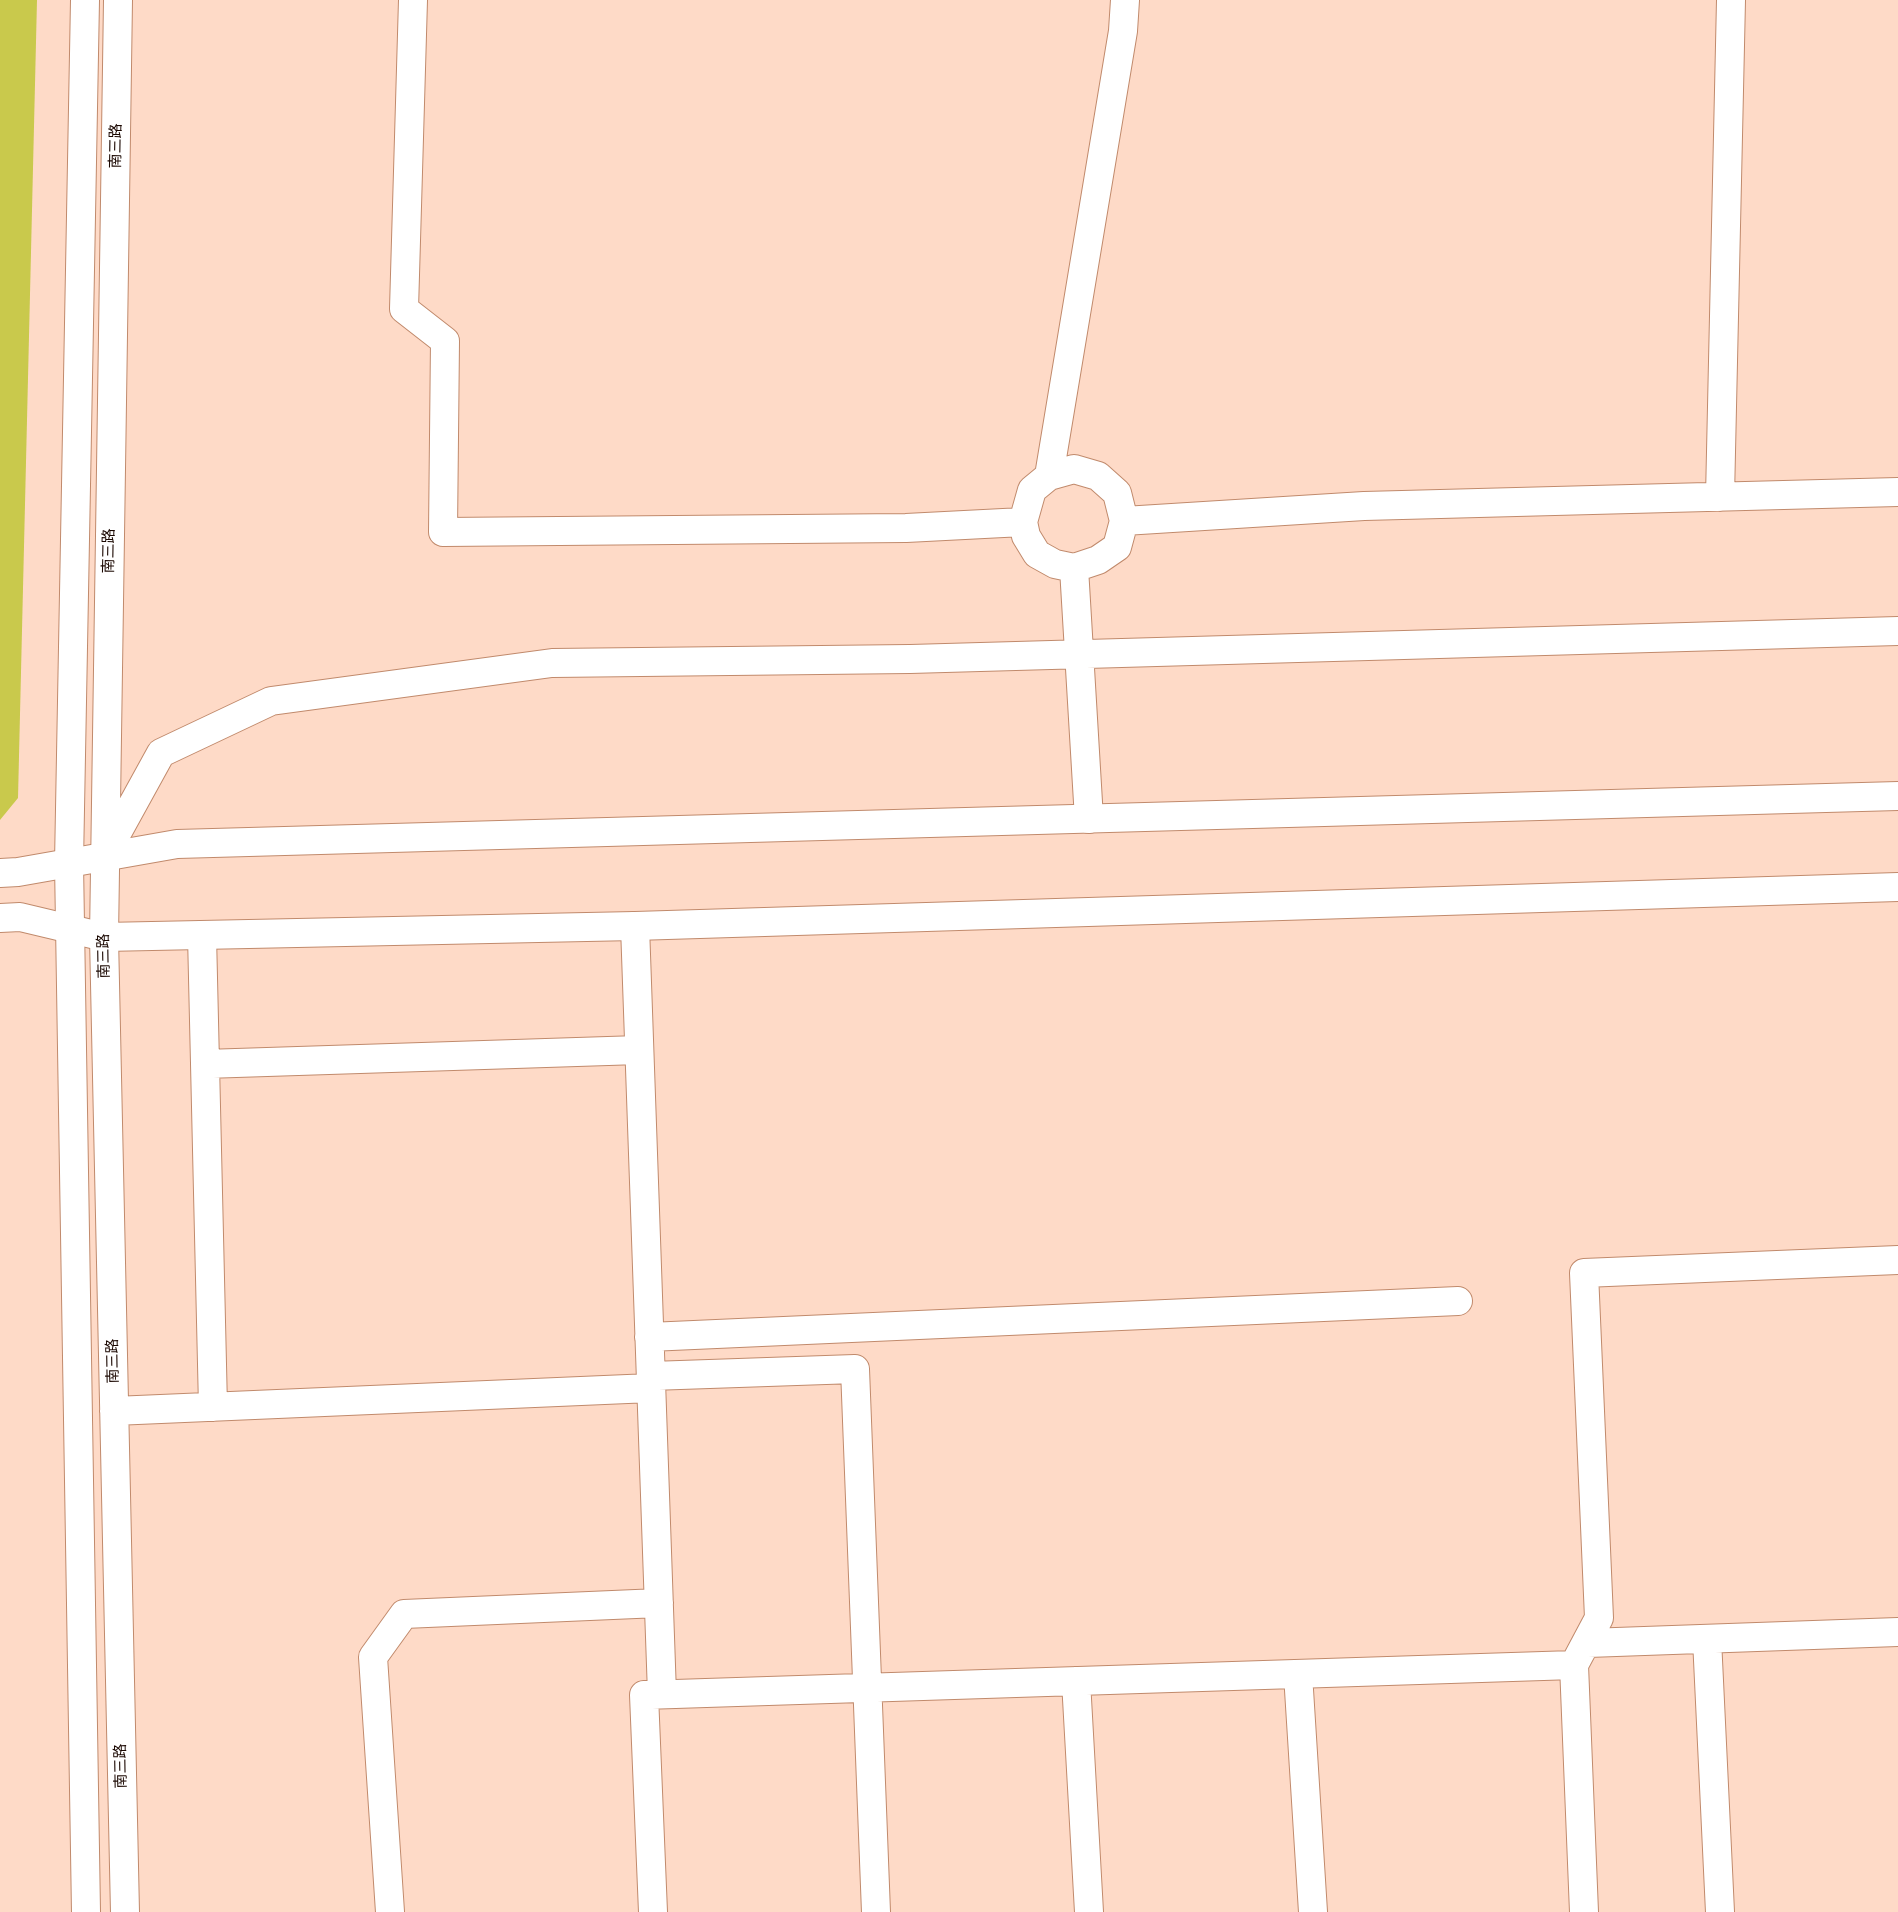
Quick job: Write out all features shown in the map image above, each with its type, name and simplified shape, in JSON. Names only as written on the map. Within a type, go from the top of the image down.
[{"type":"street","points":[[84,0],[69,863],[86,1912]]},
{"type":"street","name":"南三路","points":[[118,0],[104,937],[125,1912]]},
{"type":"street","points":[[413,0],[404,309],[445,341],[443,532],[906,528],[1023,522]]},
{"type":"street","points":[[1048,476],[1123,31],[1125,0]]},
{"type":"street","points":[[1720,496],[1730,0]]},
{"type":"street","points":[[1074,470],[1098,476],[1117,493],[1124,521],[1117,547],[1098,560],[1074,568],[1054,564],[1037,554],[1026,536],[1023,522],[1032,490],[1048,476],[1074,470]]},
{"type":"street","points":[[1124,521],[1364,506],[1898,492]]},
{"type":"street","points":[[1074,568],[1089,819]]},
{"type":"street","points":[[104,856],[161,753],[271,701],[552,663],[910,659],[1898,632]]},
{"type":"street","points":[[0,873],[18,872],[177,844],[1898,796]]},
{"type":"street","points":[[0,918],[20,917],[104,937],[635,926],[1898,887]]},
{"type":"street","points":[[635,926],[662,1694]]},
{"type":"street","points":[[202,935],[213,1407]]},
{"type":"street","points":[[205,1064],[639,1050]]},
{"type":"street","points":[[1584,1912],[1581,1654],[1599,1618],[1584,1273],[1898,1260]]},
{"type":"street","points":[[649,1337],[1458,1301]]},
{"type":"street","points":[[114,1411],[213,1407],[854,1369],[876,1912]]},
{"type":"street","points":[[390,1912],[373,1657],[404,1614],[659,1603]]},
{"type":"street","points":[[653,1912],[644,1695],[1298,1674],[1581,1654],[1707,1639],[1898,1632]]},
{"type":"street","points":[[1707,1639],[1720,1912]]},
{"type":"street","points":[[1298,1674],[1314,1912]]},
{"type":"street","points":[[1076,1681],[1089,1912]]},
{"type":"shaded area","points":[[0,0],[37,0],[18,798],[0,820]]}]
